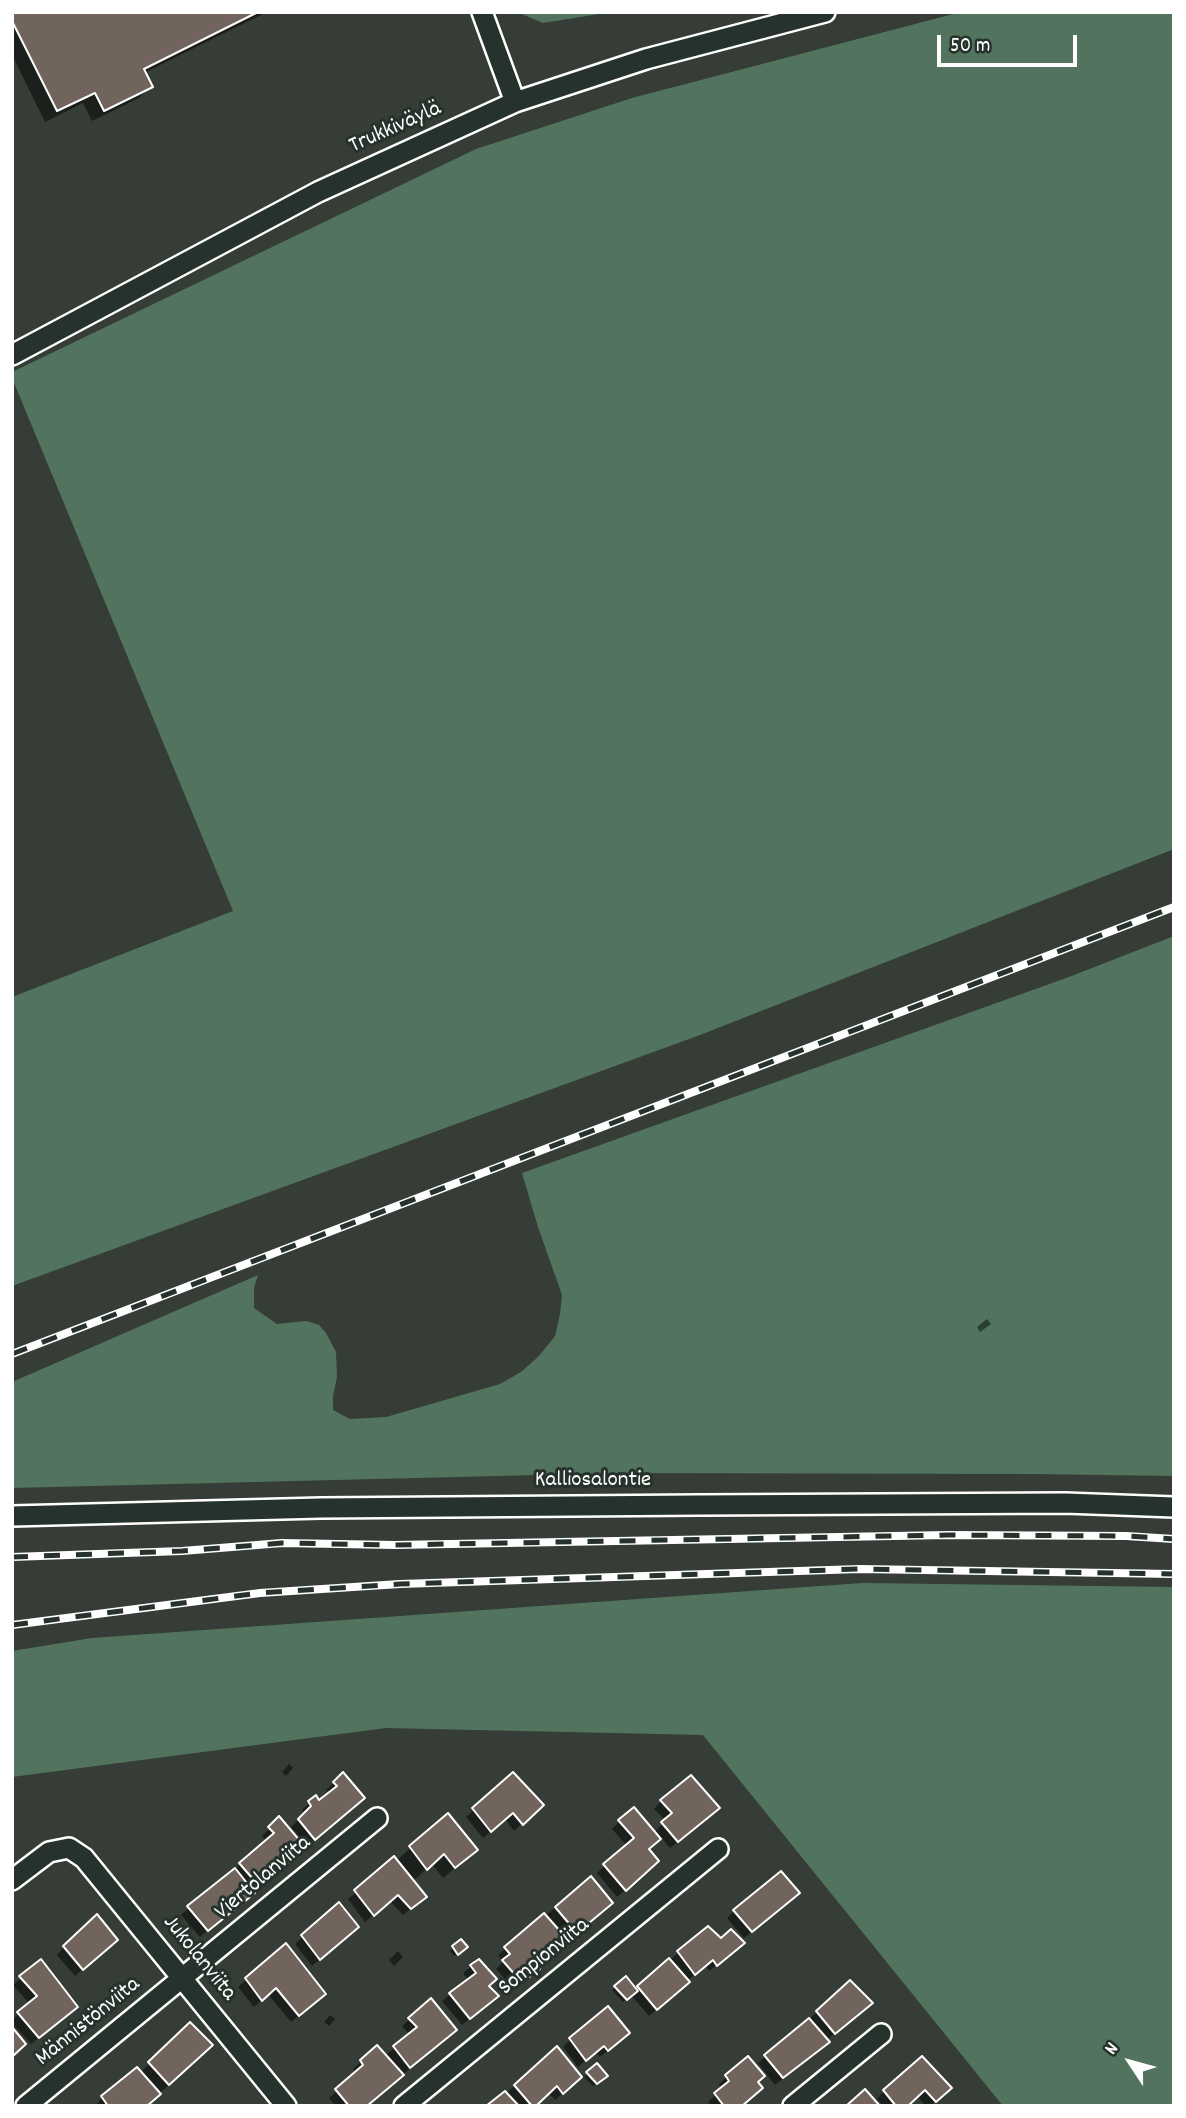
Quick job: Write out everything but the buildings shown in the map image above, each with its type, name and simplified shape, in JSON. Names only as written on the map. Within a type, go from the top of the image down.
[{"type":"street","points":[[482,12],[515,102]]},
{"type":"street","name":"Trukkiväylä","points":[[12,355],[318,192],[515,102],[646,59],[825,12]]},
{"type":"street","name":"Kalliosalontie","points":[[12,1516],[321,1508],[1065,1503],[1174,1507]]},
{"type":"street","name":"Viertolanviita","points":[[183,1979],[377,1818]]},
{"type":"street","name":"Jukolanviita","points":[[12,1880],[49,1852],[69,1848],[84,1858],[286,2106]]},
{"type":"street","name":"Sompionviita","points":[[404,2106],[718,1849]]},
{"type":"street","name":"Männistönviita","points":[[26,2106],[183,1979]]},
{"type":"street","points":[[793,2106],[881,2034]]},
{"type":"green space","points":[[517,12],[612,12],[543,23]]},
{"type":"green space","points":[[961,12],[1174,12],[1174,849],[700,1035],[12,1286],[12,997],[233,911],[12,378],[12,372],[476,149],[632,98]]},
{"type":"green space","points":[[1174,936],[1174,1476],[618,1473],[12,1488],[12,1382],[258,1275],[254,1288],[254,1308],[277,1324],[306,1321],[319,1325],[326,1333],[336,1352],[337,1377],[333,1410],[350,1419],[386,1417],[500,1384],[521,1372],[539,1356],[555,1336],[562,1295],[522,1173],[1069,977]]},
{"type":"green space","points":[[862,1583],[1174,1587],[1174,2106],[1003,2106],[703,1735],[386,1728],[12,1777],[12,1651],[92,1638]]},
{"type":"railway","points":[[12,1354],[1174,907]]},
{"type":"railway","points":[[12,1557],[182,1551],[282,1543],[395,1545],[949,1535],[1126,1536],[1174,1539]]},
{"type":"railway","points":[[12,1625],[260,1593],[400,1584],[860,1569],[1174,1574]]}]
